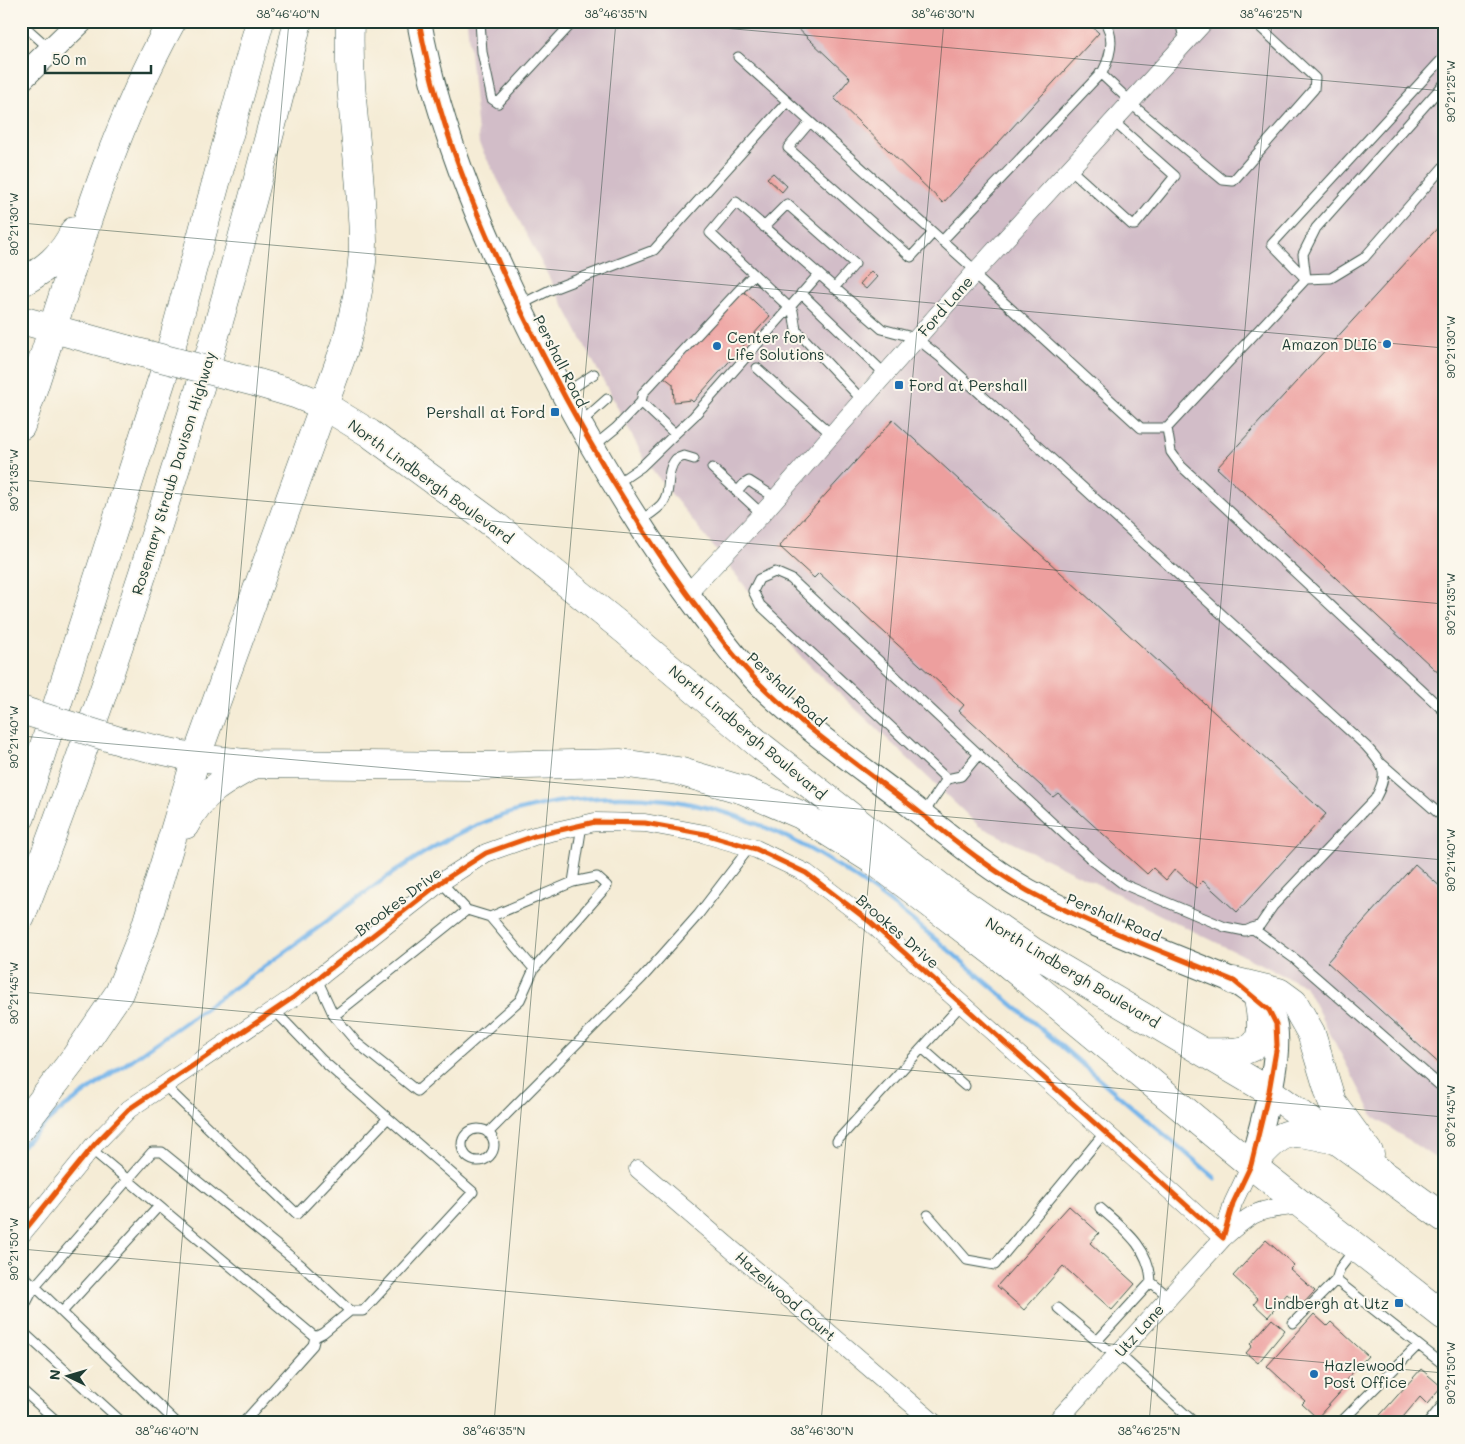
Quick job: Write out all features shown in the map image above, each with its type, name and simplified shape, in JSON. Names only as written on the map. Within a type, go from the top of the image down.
[{"type":"main road","points":[[21,426],[54,329],[76,251],[112,154],[146,70],[172,21]]},
{"type":"main road","points":[[21,817],[165,370],[260,21]]},
{"type":"main road","name":"Rosemary Straub Davison Highway","points":[[21,917],[103,691],[168,495],[247,224],[298,21]]},
{"type":"main road","points":[[21,1128],[76,1056],[119,993],[145,928],[196,758],[346,344],[358,296],[363,243],[352,92],[350,21]]},
{"type":"main road","points":[[21,283],[54,261],[70,242],[112,154]]},
{"type":"main road","name":"North Lindbergh Boulevard","points":[[21,320],[295,394],[325,406],[369,433],[496,526],[626,631],[762,747],[948,892],[1032,950],[1269,1090],[1444,1218]]},
{"type":"main road","name":"North Lindbergh Boulevard","points":[[21,710],[122,742],[196,758],[255,764],[474,766],[621,763],[678,771],[743,790],[800,814],[874,861],[997,955],[1251,1165],[1444,1316]]},
{"type":"main road","points":[[164,866],[192,811],[204,795],[226,779],[255,764]]},
{"type":"main road","points":[[1234,981],[1279,992],[1294,1003],[1311,1032],[1332,1102],[1388,1177]]},
{"type":"main road","points":[[1205,1052],[1240,1053],[1251,1049],[1258,1040],[1261,1027],[1258,998]]},
{"type":"main road","points":[[1251,1165],[1281,1135],[1292,1132],[1306,1133],[1337,1140]]},
{"type":"street","points":[[21,79],[82,21]]},
{"type":"street","name":"Pershall Road","points":[[419,21],[426,59],[448,132],[497,260],[519,306],[593,446],[638,522],[687,594],[739,662],[765,689],[833,748],[990,866],[1025,889],[1097,924],[1234,981],[1258,998],[1269,1010],[1276,1024],[1277,1045],[1269,1090],[1251,1165]]},
{"type":"street","name":"Ford Lane","points":[[687,594],[762,514],[974,272],[1205,21]]},
{"type":"street","name":"Brookes Drive","points":[[21,1235],[91,1149],[128,1110],[317,979],[441,882],[486,853],[534,836],[595,822],[645,823],[704,834],[750,847],[806,873],[870,922],[1223,1238]]},
{"type":"street","name":"Utz Lane","points":[[1223,1238],[1233,1203],[1251,1165]]},
{"type":"street","name":"Hazelwood Court","points":[[638,1169],[934,1423]]},
{"type":"street","name":"Utz Lane","points":[[1061,1421],[1118,1353],[1223,1238],[1246,1217],[1257,1211],[1302,1205]]},
{"type":"lane","points":[[480,21],[485,69],[492,99],[498,103],[574,21]]},
{"type":"lane","points":[[942,241],[1100,73],[1108,61],[1110,46],[1110,30],[1104,21]]},
{"type":"lane","points":[[1180,21],[1185,43]]},
{"type":"lane","points":[[1100,73],[1130,102],[1224,180],[1233,181],[1314,89],[1315,78],[1260,26],[1265,21]]},
{"type":"lane","points":[[21,23],[52,51]]},
{"type":"lane","points":[[738,56],[934,233],[1141,428],[1167,428],[1306,279],[1331,278],[1364,258],[1444,166]]},
{"type":"lane","points":[[1306,279],[1272,244],[1444,57]]},
{"type":"lane","points":[[1306,279],[1303,254],[1316,228],[1444,84]]},
{"type":"lane","points":[[519,306],[550,290],[654,250],[787,102]]},
{"type":"lane","points":[[1069,168],[1135,225],[1175,176],[1113,121]]},
{"type":"lane","points":[[810,122],[788,148],[911,258],[934,233]]},
{"type":"lane","points":[[862,400],[796,330],[793,311],[789,306],[710,233],[736,202],[882,330],[916,338],[940,357],[1234,623],[1366,746],[1382,764],[1444,818]]},
{"type":"lane","points":[[764,226],[786,204],[855,264],[834,288]]},
{"type":"lane","points":[[593,446],[616,428],[641,402],[643,393],[754,274]]},
{"type":"lane","points":[[615,484],[641,467],[694,416],[819,274]]},
{"type":"lane","points":[[801,293],[885,374]]},
{"type":"lane","points":[[757,368],[831,434]]},
{"type":"lane","points":[[564,393],[594,374]]},
{"type":"lane","points":[[580,423],[607,399]]},
{"type":"lane","points":[[641,402],[675,434]]},
{"type":"lane","points":[[1167,428],[1171,452],[1179,464],[1444,711]]},
{"type":"lane","points":[[638,522],[662,504],[666,496],[668,473],[676,459],[684,456],[694,460]]},
{"type":"lane","points":[[712,468],[762,514]]},
{"type":"lane","points":[[737,492],[749,481],[776,498]]},
{"type":"lane","points":[[947,779],[760,605],[753,590],[759,579],[775,572],[791,579],[1092,860],[1123,884],[1225,927],[1245,932],[1260,924],[1273,906],[1375,799],[1384,782],[1382,764]]},
{"type":"lane","points":[[923,815],[947,779],[960,776],[979,754]]},
{"type":"lane","points":[[573,882],[575,856],[582,825]]},
{"type":"lane","points":[[488,1133],[642,978],[698,915],[750,847]]},
{"type":"lane","points":[[317,979],[334,1016],[357,1043],[417,1091],[520,1000],[534,969],[607,886],[597,877],[573,882],[490,917]]},
{"type":"lane","points":[[441,882],[466,910],[490,917],[534,969]]},
{"type":"lane","points":[[334,1016],[466,910]]},
{"type":"lane","points":[[1252,928],[1295,959],[1444,1089]]},
{"type":"lane","points":[[837,1141],[962,1004]]},
{"type":"lane","points":[[243,1423],[313,1345],[316,1337],[350,1311],[363,1311],[473,1192],[323,1061],[274,1010]]},
{"type":"lane","points":[[922,1048],[965,1086]]},
{"type":"lane","points":[[164,1085],[297,1214],[388,1118]]},
{"type":"lane","points":[[928,1215],[966,1260],[995,1265],[1105,1132]]},
{"type":"lane","points":[[91,1149],[316,1337]]},
{"type":"lane","points":[[21,1313],[35,1286],[152,1152],[162,1152],[300,1265],[350,1311]]},
{"type":"lane","points":[[62,1312],[160,1206]]},
{"type":"lane","points":[[1100,1208],[1134,1238],[1147,1258],[1151,1282],[1169,1297]]},
{"type":"lane","points":[[1293,1323],[1336,1280],[1340,1268],[1357,1247]]},
{"type":"lane","points":[[21,1273],[177,1423]]},
{"type":"lane","points":[[1336,1280],[1444,1365]]},
{"type":"lane","points":[[1097,1341],[1151,1282]]},
{"type":"lane","points":[[1058,1308],[1106,1348],[1118,1353],[1195,1423]]},
{"type":"lane","points":[[21,1330],[123,1423]]},
{"type":"lane","points":[[1340,1423],[1418,1345]]},
{"type":"lane","points":[[21,1389],[59,1423]]},
{"type":"lane","points":[[1428,1423],[1444,1404]]},
{"type":"shaded area","points":[[467,21],[1444,21],[1444,1164],[1374,1117],[1305,986],[979,826],[802,658],[646,462],[479,144]]},
{"type":"building","points":[[790,21],[1086,21],[1099,33],[943,203],[834,98],[850,78]]},
{"type":"building","points":[[773,173],[787,186],[782,192],[767,178]]},
{"type":"building","name":"Amazon DLI6","points":[[1444,221],[1444,678],[1217,468]]},
{"type":"building","points":[[871,271],[877,277],[866,289],[860,284]]},
{"type":"building","name":"Center for Life Solutions","points":[[742,290],[770,316],[693,402],[691,400],[674,402],[673,384],[664,377]]},
{"type":"building","points":[[893,420],[1326,814],[1237,912],[1203,881],[1196,888],[1175,869],[1166,880],[1153,868],[1147,874],[1058,793],[1053,797],[959,711],[964,705],[819,573],[814,578],[779,546]]},
{"type":"building","points":[[1415,864],[1444,890],[1444,1068],[1327,962]]},
{"type":"building","points":[[1069,1206],[1099,1233],[1090,1243],[1135,1284],[1112,1310],[1063,1266],[1024,1310],[997,1286]]},
{"type":"building","points":[[1266,1240],[1294,1265],[1290,1269],[1315,1291],[1301,1306],[1287,1294],[1268,1317],[1254,1304],[1258,1299],[1233,1276]]},
{"type":"building","name":"Hazlewood Post Office","points":[[1314,1314],[1327,1326],[1331,1322],[1368,1356],[1343,1383],[1346,1386],[1317,1418],[1302,1404],[1305,1401],[1267,1366]]},
{"type":"building","points":[[1272,1319],[1285,1330],[1258,1363],[1246,1353],[1252,1346],[1250,1344]]},
{"type":"building","points":[[1421,1369],[1442,1387],[1427,1404],[1420,1397],[1398,1423],[1373,1423]]},
{"type":"waterway","points":[[21,1146],[58,1112],[271,962],[392,873],[450,838],[484,822],[520,810],[557,802],[595,798],[657,799],[714,810],[768,829],[819,854],[867,886],[914,921],[1215,1178]]},
{"type":"cycle path","points":[[21,1235],[94,1145],[129,1109],[294,997],[441,882],[486,853],[534,836],[595,822],[645,823],[705,834],[756,849],[806,873],[870,922],[1223,1238],[1233,1203],[1251,1165],[1269,1091],[1277,1045],[1276,1024],[1269,1010],[1234,981],[1078,916],[1028,891],[980,860],[782,705],[742,664],[683,588],[618,491],[579,424],[504,275],[453,150],[428,65],[419,21]]},
{"type":"place","name":"Amazon DLI6","points":[[1387,344]]},
{"type":"place","name":"Center for Life Solutions","points":[[717,346]]},
{"type":"place","name":"Ford at Pershall","points":[[899,385]]},
{"type":"place","name":"Pershall at Ford","points":[[555,412]]},
{"type":"place","name":"Lindbergh at Utz","points":[[1399,1303]]},
{"type":"place","name":"Hazlewood Post Office","points":[[1314,1374]]}]
